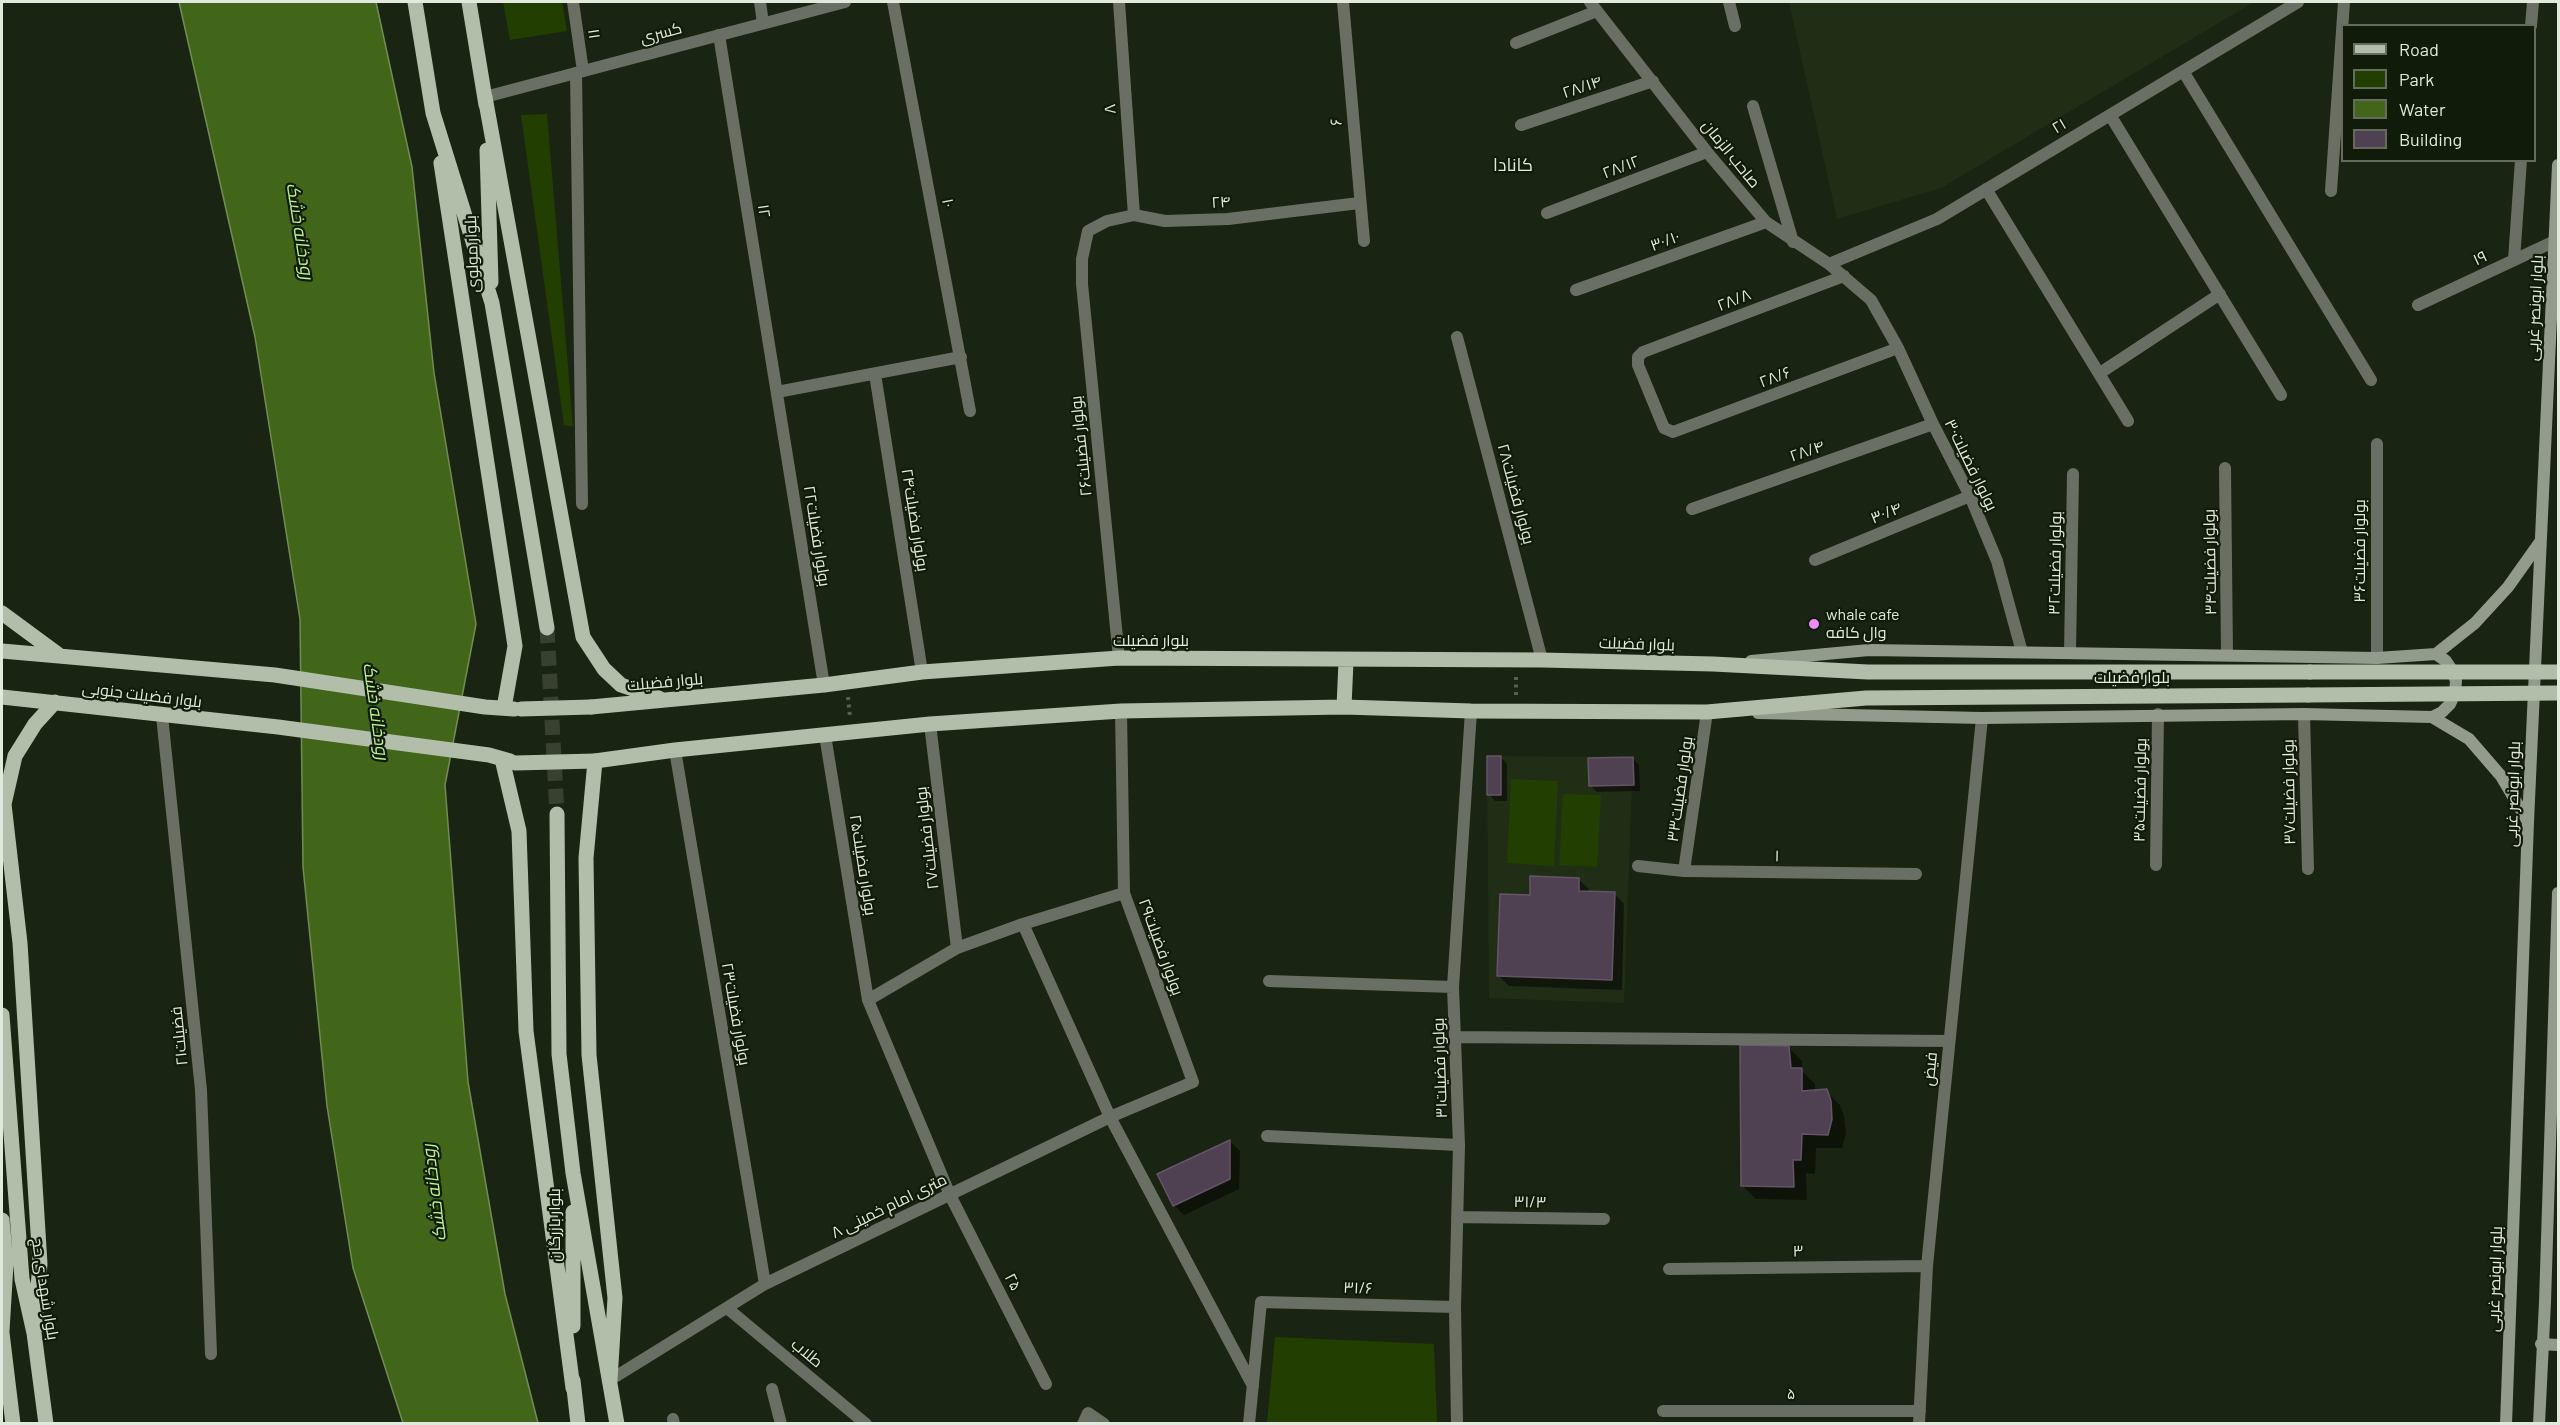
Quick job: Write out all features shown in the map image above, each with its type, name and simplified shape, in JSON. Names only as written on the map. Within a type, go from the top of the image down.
[{"type":"main road","name":"بلوار مولوی","points":[[415,2],[434,112],[492,303]]},
{"type":"main road","name":"بلوار مولوی","points":[[469,2],[485,97],[492,303]]},
{"type":"main road","points":[[485,97],[583,638],[604,669],[621,685],[665,700]]},
{"type":"main road","points":[[434,112],[515,646],[504,708]]},
{"type":"main road","name":"بلوار ابونصر غربی","points":[[2506,1424],[2528,822],[2559,165]]},
{"type":"main road","points":[[492,303],[548,628]]},
{"type":"main road","points":[[2528,822],[2501,776],[2469,739],[2432,717],[2450,704],[2455,693],[2456,681],[2446,661],[2436,654],[2475,623],[2508,587],[2541,541]]},
{"type":"main road","points":[[2,612],[61,656]]},
{"type":"main road","name":"بلوار فضیلت","points":[[1713,664],[1869,650],[2377,658],[2436,654]]},
{"type":"main road","name":"بلوار فضیلت جنوبی","points":[[2,651],[275,675],[484,707]]},
{"type":"main road","name":"بلوار فضیلت","points":[[484,707],[521,709],[591,706],[824,685],[922,672],[1119,658],[1346,661],[1542,660],[1713,664],[1868,672],[2559,672]]},
{"type":"main road","points":[[1344,707],[1346,661]]},
{"type":"main road","name":"بلوار فضیلت","points":[[1707,712],[1866,698],[2559,693]]},
{"type":"main road","name":"بلوار فضیلت جنوبی","points":[[2,697],[278,727],[502,759]]},
{"type":"main road","points":[[34,1333],[40,1264],[20,943],[4,804],[15,756],[35,724],[55,702]]},
{"type":"main road","name":"بلوار فضیلت","points":[[502,759],[595,760],[930,724],[1121,711],[1344,707],[1470,711],[1707,712],[1982,718],[2158,714],[2432,717]]},
{"type":"main road","points":[[502,759],[519,831],[526,1031],[573,1388]]},
{"type":"main road","points":[[595,760],[586,858],[589,1043],[615,1298],[610,1380]]},
{"type":"main road","points":[[556,814],[559,1054],[573,1173]]},
{"type":"main road","points":[[2538,1424],[2545,1302],[2559,893]]},
{"type":"main road","name":"بلوار شهدای حج","points":[[2,1015],[22,1279],[34,1333],[46,1424]]},
{"type":"main road","name":"بلوار بازرگان","points":[[573,1173],[573,1388],[578,1424]]},
{"type":"main road","name":"بلوار بازرگان","points":[[573,1173],[617,1424]]},
{"type":"main road","name":"بلوار شهدای حج","points":[[2,1220],[6,1264],[2,1332],[13,1424]]},
{"type":"main road","points":[[2541,1344],[2559,1345]]},
{"type":"street","name":"۱۱","points":[[573,2],[579,72],[582,504]]},
{"type":"street","points":[[760,2],[763,23]]},
{"type":"street","name":"کسری","points":[[485,97],[845,2]]},
{"type":"street","name":"۱۰","points":[[893,2],[970,411]]},
{"type":"street","name":"۸","points":[[1119,2],[1134,215]]},
{"type":"street","name":"۶","points":[[1343,2],[1364,241]]},
{"type":"street","points":[[1729,2],[1735,26]]},
{"type":"street","name":"۲۱","points":[[1828,264],[1937,219],[2298,2]]},
{"type":"street","points":[[2342,24],[2344,2]]},
{"type":"street","points":[[2531,24],[2533,2]]},
{"type":"street","points":[[1516,43],[1594,6]]},
{"type":"street","name":"صاحب الزمان","points":[[1594,6],[1707,152],[1766,222],[1828,264],[1871,300]]},
{"type":"street","name":"۱۲","points":[[719,35],[777,392]]},
{"type":"street","points":[[2331,191],[2341,46]]},
{"type":"street","points":[[2183,70],[2371,380]]},
{"type":"street","name":"۲۸/۱۴","points":[[1521,125],[1653,81]]},
{"type":"street","points":[[1753,106],[1793,242]]},
{"type":"street","points":[[2110,115],[2281,395]]},
{"type":"street","name":"۲۸/۱۲","points":[[1547,213],[1707,152]]},
{"type":"street","points":[[2514,260],[2522,162]]},
{"type":"street","points":[[1986,189],[2100,373],[2127,421]]},
{"type":"street","name":"۲۴","points":[[1088,231],[1107,221],[1134,215],[1165,221],[1228,219],[1359,203]]},
{"type":"street","name":"۳۰/۱۰","points":[[1576,290],[1766,222]]},
{"type":"street","name":"بولوار فضیلت۲۶","points":[[1088,231],[1083,247],[1082,284],[1119,658]]},
{"type":"street","name":"۱۹","points":[[2418,305],[2555,241]]},
{"type":"street","name":"۲۸/۸","points":[[1664,429],[1638,365],[1638,357],[1643,352],[1844,276]]},
{"type":"street","points":[[2100,373],[2220,294]]},
{"type":"street","name":"بولوار فضیلت۳۰","points":[[1871,300],[1898,348],[1970,496],[1997,561],[2022,652]]},
{"type":"street","name":"بولوار فضیلت۲۸","points":[[1457,338],[1542,660]]},
{"type":"street","name":"۲۸/۶","points":[[1664,429],[1673,432],[1898,348]]},
{"type":"street","points":[[777,392],[961,357]]},
{"type":"street","name":"بولوار فضیلت۲۴","points":[[875,374],[922,672]]},
{"type":"street","name":"بولوار فضیلت۲۲","points":[[777,392],[824,685]]},
{"type":"street","name":"۲۸/۴","points":[[1692,509],[1933,424]]},
{"type":"street","name":"بولوار فضیلت۳۶","points":[[2377,444],[2377,658]]},
{"type":"street","name":"بولوار فضیلت۳۴","points":[[2225,468],[2227,656]]},
{"type":"street","name":"بولوار فضیلت۳۲","points":[[2070,652],[2073,474]]},
{"type":"street","name":"۳۰/۴","points":[[1815,560],[1970,496]]},
{"type":"street","name":"بولوار فضیلت۲۹","points":[[1121,711],[1124,893],[1193,1082]]},
{"type":"street","name":"بولوار فضیلت۳۱","points":[[1457,1424],[1455,1308],[1459,1145],[1453,987],[1470,711]]},
{"type":"street","name":"بولوار فضیلت۳۳","points":[[1684,871],[1707,712]]},
{"type":"street","name":"بولوار فضیلت۳۵","points":[[2156,865],[2158,714]]},
{"type":"street","name":"بولوار فضیلت۳۷","points":[[2304,714],[2308,869]]},
{"type":"street","name":"فضیلت۲۱","points":[[162,716],[201,1090],[211,1354]]},
{"type":"street","name":"فیض","points":[[1919,1417],[1926,1266],[1982,718]]},
{"type":"street","name":"بولوار فضیلت۲۷","points":[[930,724],[957,948]]},
{"type":"street","name":"بولوار فضیلت۲۵","points":[[825,735],[868,1000],[950,1195]]},
{"type":"street","name":"بولوار فضیلت۲۳","points":[[675,750],[765,1284]]},
{"type":"street","name":"۱","points":[[1638,866],[1684,871],[1916,874]]},
{"type":"street","points":[[868,1000],[957,948],[1023,924],[1124,893]]},
{"type":"street","points":[[1023,924],[1110,1117],[1253,1386],[1249,1424]]},
{"type":"street","points":[[1269,981],[1453,987]]},
{"type":"street","points":[[1455,1037],[1949,1041]]},
{"type":"street","name":"۸ متری امام خمینی","points":[[610,1380],[765,1284],[1110,1117],[1193,1082]]},
{"type":"street","points":[[1267,1136],[1459,1145]]},
{"type":"street","name":"۲۵","points":[[950,1195],[1046,1384]]},
{"type":"street","name":"۳۱/۳","points":[[1457,1217],[1604,1219]]},
{"type":"street","name":"۳","points":[[1669,1269],[1926,1266]]},
{"type":"street","name":"۳۱/۶","points":[[1253,1386],[1261,1302],[1455,1308]]},
{"type":"street","name":"طلاب","points":[[727,1308],[866,1424]]},
{"type":"street","points":[[772,1389],[782,1424]]},
{"type":"street","name":"۵","points":[[1663,1411],[1919,1417]]},
{"type":"street","points":[[1083,1424],[1088,1413],[1104,1424]]},
{"type":"path","points":[[1515,711],[1516,660]]},
{"type":"path","points":[[846,682],[852,732]]},
{"type":"shaded area","points":[[1789,2],[2254,2],[1941,188],[1837,219]]},
{"type":"shaded area","points":[[1487,756],[1633,757],[1624,1003],[1489,998]]},
{"type":"green space","points":[[503,2],[562,2],[567,31],[510,40]]},
{"type":"green space","points":[[547,114],[573,427],[564,425],[521,115]]},
{"type":"green space","points":[[1511,779],[1558,781],[1554,866],[1507,863]]},
{"type":"green space","points":[[1563,794],[1601,795],[1597,867],[1559,865]]},
{"type":"green space","points":[[1275,1337],[1434,1344],[1437,1423],[1267,1423]]},
{"type":"water","name":"رودخانه خشک","points":[[179,2],[376,2],[412,167],[434,373],[476,624],[445,785],[468,1082],[505,1294],[538,1423],[403,1423],[353,1268],[327,1106],[303,867],[300,619],[255,337]]},
{"type":"building","points":[[1487,756],[1501,756],[1501,795],[1487,795]]},
{"type":"building","points":[[1633,757],[1634,785],[1589,786],[1588,758]]},
{"type":"building","points":[[1530,876],[1579,878],[1579,891],[1615,892],[1612,980],[1497,976],[1500,894],[1530,895]]},
{"type":"building","points":[[1740,1045],[1789,1046],[1791,1068],[1802,1068],[1802,1091],[1827,1089],[1831,1101],[1832,1119],[1828,1135],[1802,1134],[1801,1160],[1793,1160],[1794,1187],[1741,1186]]},
{"type":"building","points":[[1230,1140],[1230,1179],[1173,1206],[1157,1174]]},
{"type":"tunnel","points":[[547,628],[557,814]]},
{"type":"place","name":"whale cafe وال کافه","points":[[1814,624]]},
{"type":"district","name":"کانادا","points":[[1513,165]]}]
